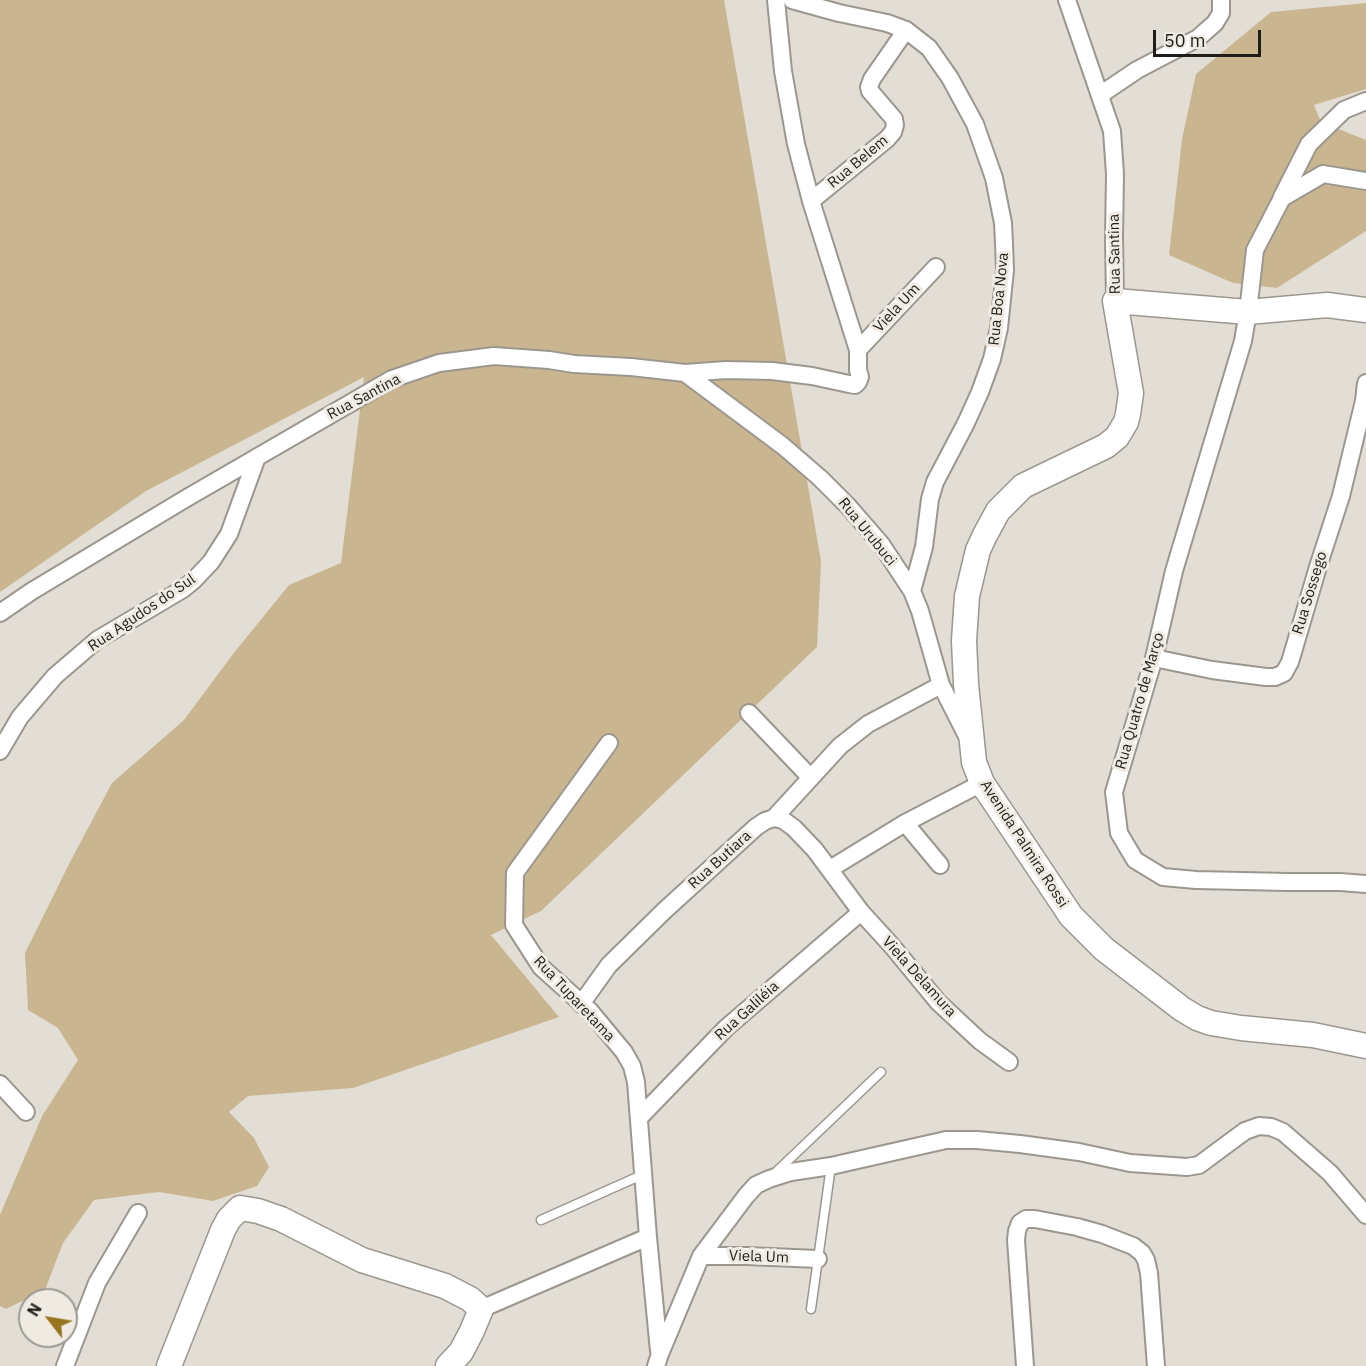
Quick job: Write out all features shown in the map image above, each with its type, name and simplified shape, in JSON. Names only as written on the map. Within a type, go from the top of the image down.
[{"type":"street","name":"Rua Santina","points":[[0,613],[32,591],[392,379],[439,363],[494,356],[631,367],[685,374],[726,370],[854,377],[858,350],[811,201],[796,144],[783,71],[776,0]]},
{"type":"street","name":"Rua Boa Nova","points":[[792,0],[887,23],[906,30],[929,48],[962,99],[975,124],[994,178],[1005,243],[1005,270],[999,328],[992,359],[966,423],[934,482],[924,547],[912,591]]},
{"type":"street","name":"Rua Santina","points":[[1067,0],[1112,131],[1116,174],[1115,301],[1248,312],[1328,305],[1366,310]]},
{"type":"street","points":[[1100,94],[1137,70],[1198,38],[1215,23],[1221,13],[1221,0]]},
{"type":"street","name":"Rua Belem","points":[[811,201],[893,132],[894,119],[869,87],[906,30]]},
{"type":"street","name":"Rua Quatro de Março","points":[[1366,101],[1344,110],[1309,144],[1255,250],[1243,341],[1174,571],[1154,658],[1113,792],[1119,833],[1135,860],[1163,877],[1196,880],[1366,884]]},
{"type":"street","points":[[1282,198],[1323,174],[1366,181]]},
{"type":"street","name":"Viela Um","points":[[858,350],[936,267]]},
{"type":"street","name":"Avenida Palmira Rossi","points":[[1115,301],[1131,393],[1128,414],[1122,430],[1106,446],[1023,486],[998,511],[978,550],[967,596],[964,641],[974,762],[982,783],[1071,916],[1104,950],[1182,1009],[1211,1023],[1313,1035],[1366,1046]]},
{"type":"street","name":"Rua Urubuci","points":[[685,374],[783,446],[820,478],[881,544],[912,591],[941,685],[973,748]]},
{"type":"street","name":"Rua Sossego","points":[[1154,658],[1212,670],[1266,677],[1275,677],[1284,673],[1290,662],[1341,496],[1364,401],[1366,383]]},
{"type":"street","name":"Rua Agudos do Sul","points":[[0,751],[20,717],[55,676],[97,640],[183,589],[212,562],[229,534],[257,457]]},
{"type":"street","name":"Rua Butiara","points":[[581,1004],[609,965],[756,827],[774,818],[840,746],[868,724],[941,685]]},
{"type":"street","points":[[749,713],[811,778]]},
{"type":"street","name":"Rua Tuparetama","points":[[609,743],[515,873],[514,925],[541,967],[590,1011],[624,1052],[632,1066],[636,1082],[658,1360]]},
{"type":"street","points":[[830,869],[905,823],[982,783]]},
{"type":"street","points":[[774,818],[783,820],[794,828],[830,869],[861,912]]},
{"type":"street","points":[[905,823],[940,865]]},
{"type":"street","name":"Viela Delamura","points":[[861,912],[938,1002],[980,1041],[1009,1062]]},
{"type":"street","name":"Rua Galiléia","points":[[639,1118],[726,1028],[861,912]]},
{"type":"street","points":[[0,1084],[26,1112]]},
{"type":"street","points":[[658,1360],[701,1256],[756,1185],[790,1172],[831,1166],[946,1140],[977,1140],[1079,1152],[1130,1163],[1186,1167],[1199,1165],[1245,1131],[1259,1126],[1271,1127],[1283,1132],[1330,1173],[1366,1215]]},
{"type":"street","points":[[169,1366],[223,1230],[229,1219],[240,1208],[281,1219],[363,1260],[445,1286],[470,1299],[482,1309]]},
{"type":"street","points":[[65,1366],[97,1283],[138,1213]]},
{"type":"street","points":[[1025,1366],[1016,1240],[1020,1223],[1026,1219],[1077,1227],[1102,1234],[1134,1246],[1142,1253],[1149,1273],[1156,1366]]},
{"type":"street","points":[[448,1366],[461,1352],[482,1309],[648,1237]]},
{"type":"street","name":"Viela Um","points":[[701,1256],[818,1259]]},
{"type":"lane","points":[[769,1179],[881,1072]]},
{"type":"lane","points":[[811,1309],[831,1166]]},
{"type":"lane","points":[[541,1220],[644,1174]]},
{"type":"shaded area","points":[[0,0],[724,0],[821,561],[817,647],[541,911],[491,935],[559,1017],[353,1088],[248,1096],[229,1112],[254,1138],[269,1167],[257,1186],[213,1201],[159,1192],[94,1200],[63,1243],[46,1288],[18,1288],[18,1303],[6,1309],[0,1306],[0,1215],[42,1116],[78,1060],[58,1028],[28,1010],[25,953],[112,783],[184,720],[233,654],[289,585],[341,563],[364,377],[146,491],[0,592]]},
{"type":"shaded area","points":[[1366,3],[1366,89],[1314,105],[1321,122],[1366,140],[1366,231],[1277,288],[1233,283],[1169,255],[1182,139],[1196,74],[1271,12]]}]
